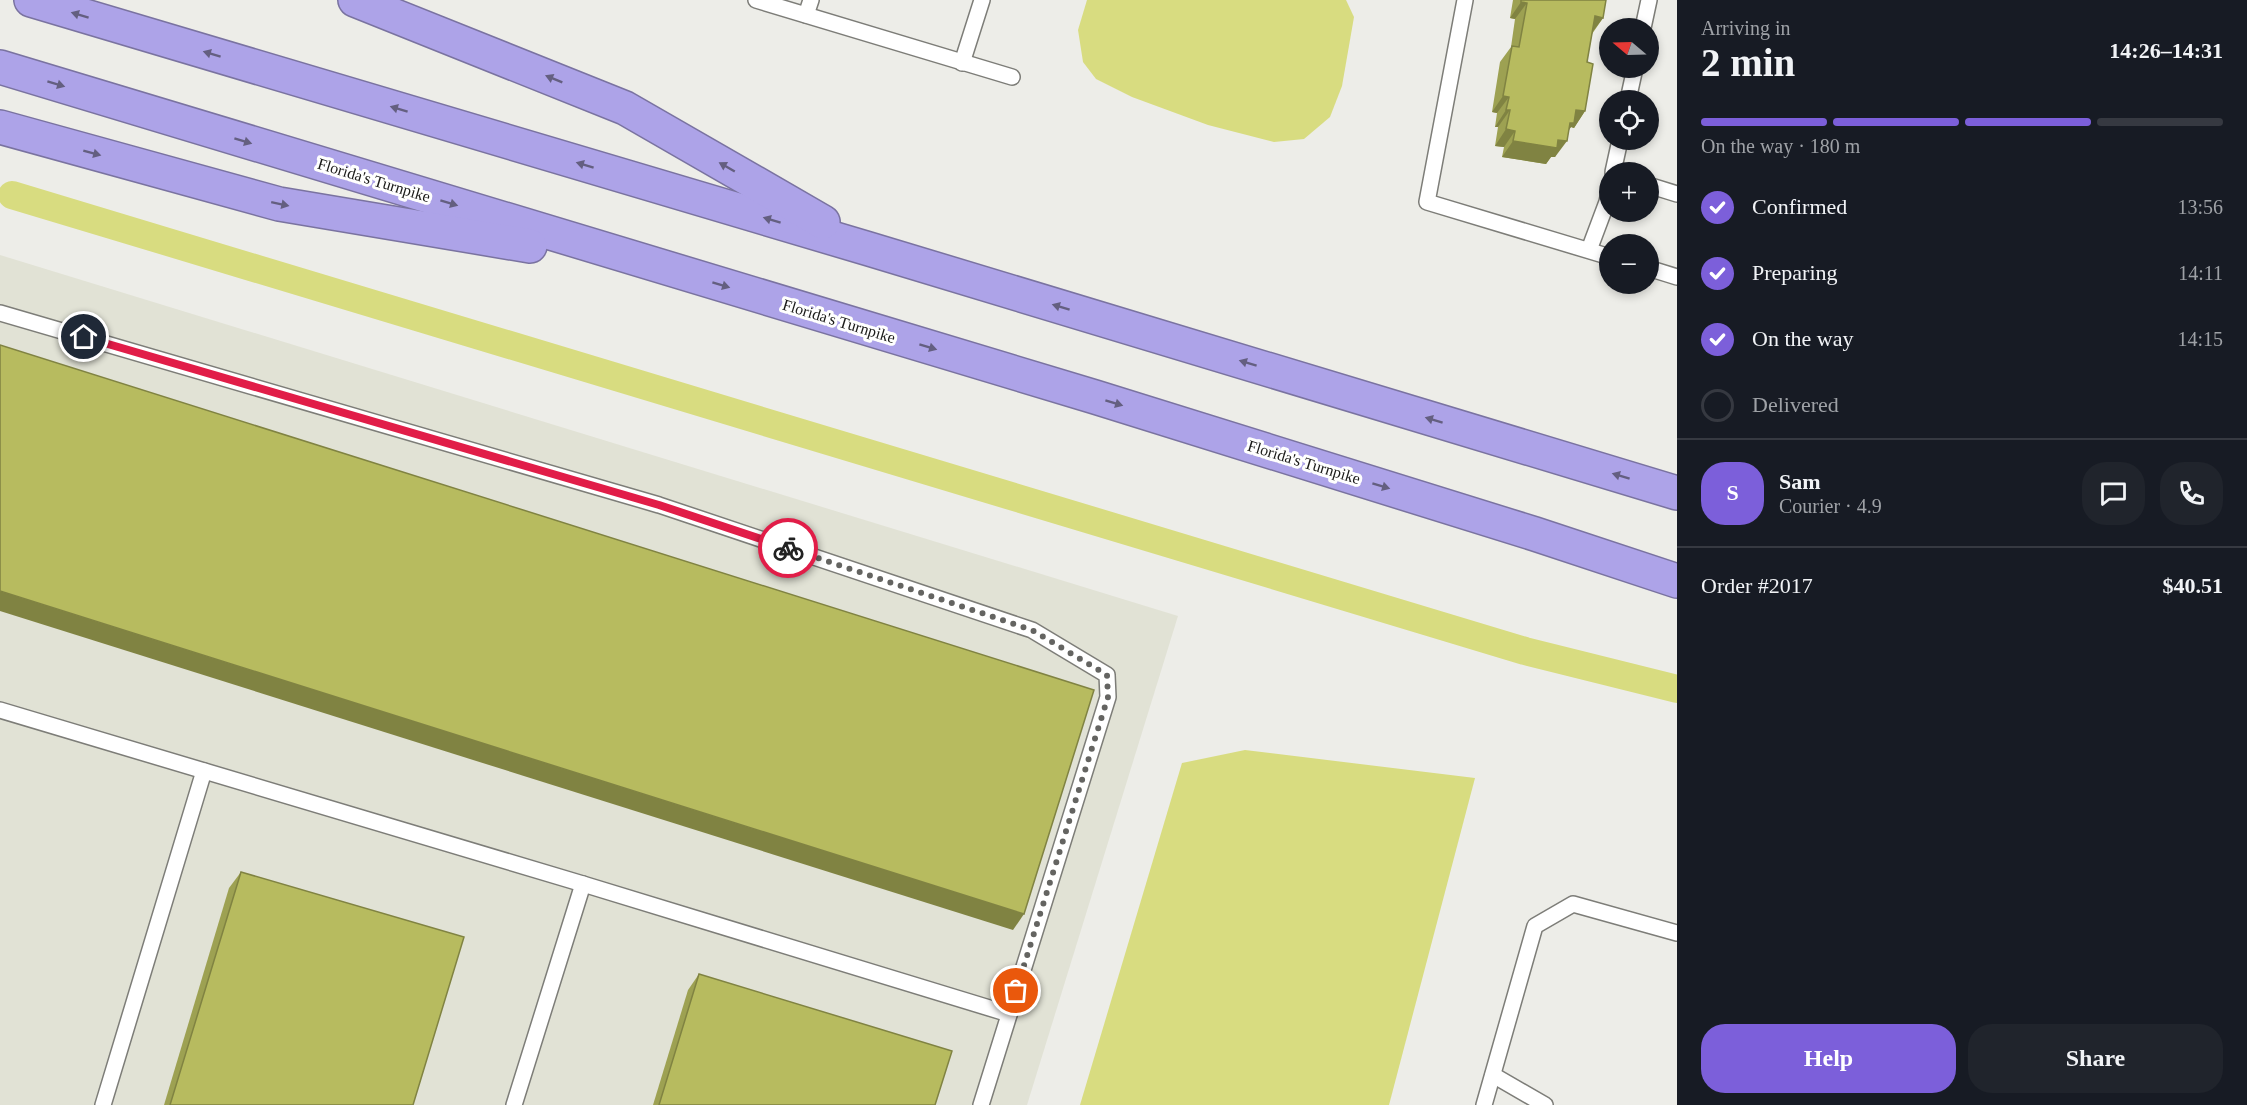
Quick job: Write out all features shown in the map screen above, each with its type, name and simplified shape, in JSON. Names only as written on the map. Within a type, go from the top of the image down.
[{"type":"highway","points":[[31,0],[869,249],[1677,493]]},
{"type":"highway","points":[[355,0],[625,108],[869,249]]},
{"type":"highway","name":"Florida's Turnpike","points":[[0,67],[664,269],[1095,397],[1523,530],[1677,581]]},
{"type":"highway","points":[[0,127],[279,204],[664,269]]},
{"type":"lane","points":[[756,0],[1012,77]]},
{"type":"lane","points":[[806,15],[811,0]]},
{"type":"lane","points":[[962,63],[982,0]]},
{"type":"lane","points":[[1465,0],[1427,202],[1599,253]]},
{"type":"lane","points":[[1645,18],[1649,0]]},
{"type":"lane","points":[[1659,188],[1677,194]]},
{"type":"lane","points":[[1589,250],[1600,222]]},
{"type":"lane","points":[[1659,271],[1677,277]]},
{"type":"lane","points":[[0,313],[659,505],[1032,630],[1107,675],[1108,697],[981,1105]]},
{"type":"lane","points":[[0,710],[1009,1014]]},
{"type":"lane","points":[[103,1105],[204,771]]},
{"type":"lane","points":[[514,1105],[583,884]]},
{"type":"lane","points":[[1484,1105],[1535,926],[1573,904],[1677,933]]},
{"type":"lane","points":[[1493,1075],[1545,1105]]},
{"type":"shaded area","points":[[1087,0],[1346,0],[1354,17],[1342,86],[1330,117],[1304,139],[1274,142],[1208,125],[1132,97],[1096,79],[1083,62],[1078,30]]},
{"type":"shaded area","points":[[0,255],[1178,616],[1027,1105],[0,1105]]},
{"type":"shaded area","points":[[1245,750],[1475,778],[1389,1105],[1080,1105],[1182,763]]},
{"type":"building","points":[[1521,0],[1606,0],[1603,18],[1595,16],[1587,62],[1593,64],[1585,111],[1576,110],[1574,123],[1570,123],[1567,141],[1558,140],[1557,148],[1513,141],[1515,131],[1506,129],[1510,110],[1506,110],[1509,97],[1503,96],[1512,46],[1519,47],[1527,3]]},
{"type":"building","points":[[0,345],[1094,690],[1024,914],[0,591]]},
{"type":"building","points":[[241,872],[464,937],[413,1105],[170,1105]]},
{"type":"building","points":[[699,974],[952,1051],[935,1105],[659,1105]]},
{"type":"waterway","points":[[12,195],[1525,651],[1677,689]]},
{"type":"way so far","points":[[788,548],[1032,630],[1107,675],[1108,697],[1016,991]]},
{"type":"route","points":[[84,337],[659,505],[788,548]]}]
